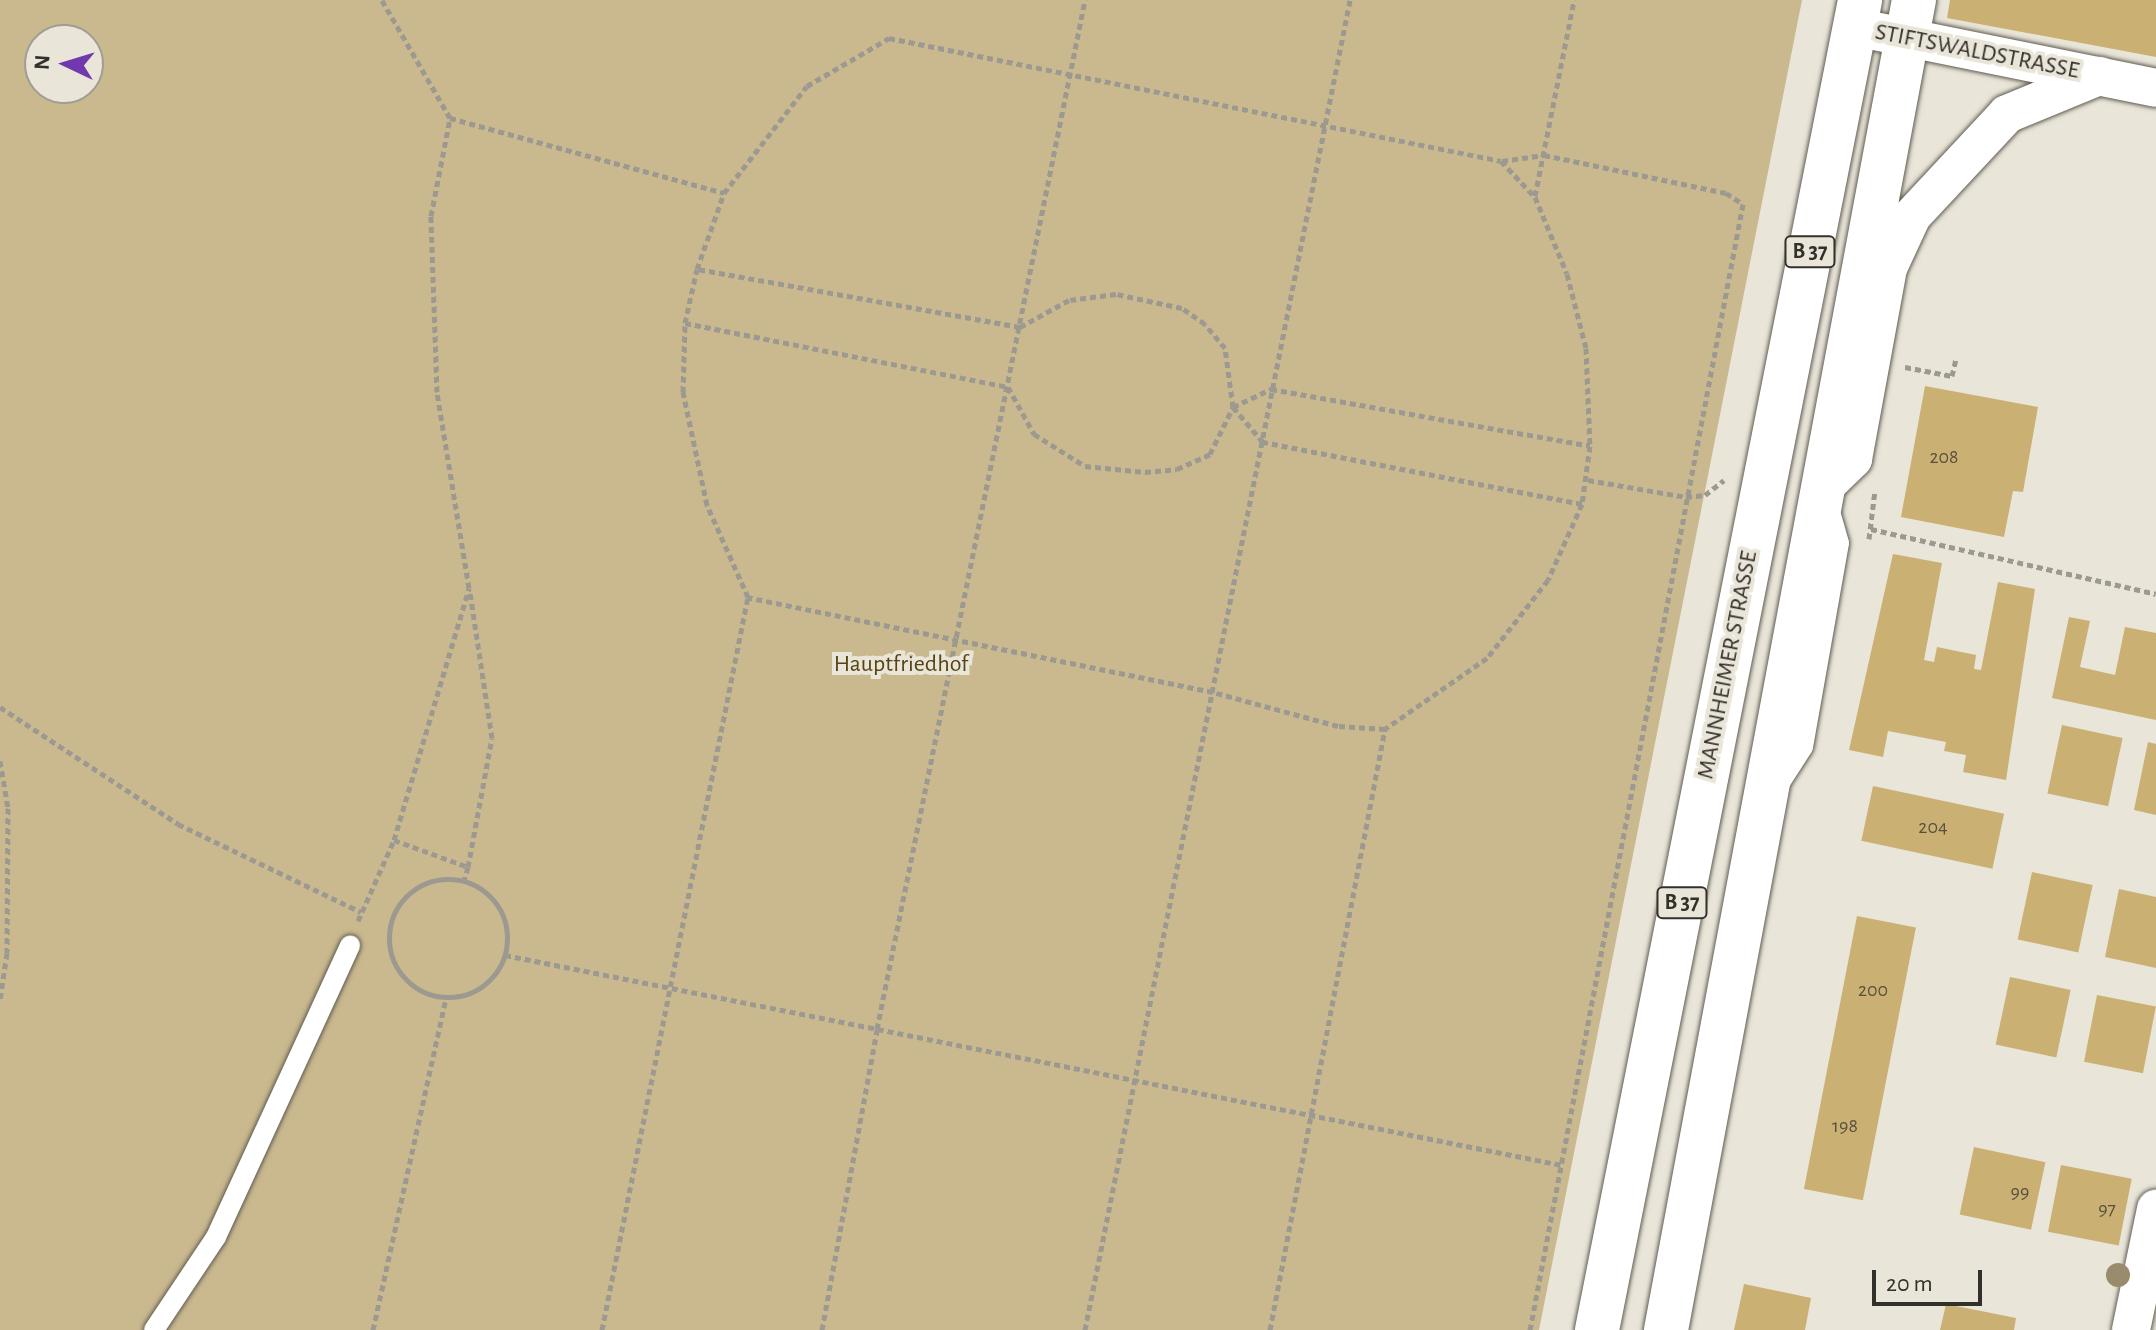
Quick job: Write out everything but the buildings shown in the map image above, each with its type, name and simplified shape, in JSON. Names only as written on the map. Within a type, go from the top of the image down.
[{"type":"main road","name":"MANNHEIMER STRASSE","points":[[1597,1330],[1857,14]]},
{"type":"main road","name":"B 37","points":[[1666,1330],[1910,19]]},
{"type":"street","name":"STIFTSWALDSTRASSE","points":[[1857,14],[1910,19],[2099,76],[2156,88]]},
{"type":"street","name":"STIFTSWALDSTRASSE","points":[[1823,488],[1853,459],[1888,268],[1912,216],[2007,114],[2099,76]]},
{"type":"street","points":[[2131,1330],[2156,1209]]},
{"type":"lane","points":[[154,1330],[216,1237],[350,945]]},
{"type":"path","points":[[382,0],[450,118],[431,216],[437,392],[492,738],[464,880]]},
{"type":"path","points":[[822,1330],[877,1029],[960,641],[1085,0]]},
{"type":"path","points":[[1085,1330],[1350,0]]},
{"type":"path","points":[[1535,197],[1574,0]]},
{"type":"path","points":[[602,1330],[748,597],[707,505],[683,392],[685,323],[697,269],[724,193],[807,86],[889,38],[1501,161],[1544,155],[1726,193],[1743,204],[1530,1330]]},
{"type":"path","points":[[450,118],[724,193]]},
{"type":"path","points":[[748,597],[1213,692],[1338,726],[1385,729],[1487,658],[1548,580],[1582,504],[1588,480],[1590,446],[1586,348],[1567,274],[1535,197],[1501,161]]},
{"type":"path","points":[[697,269],[1020,327],[1069,300],[1116,294],[1182,308],[1205,324],[1225,348],[1233,407],[1263,442],[1582,504]]},
{"type":"path","points":[[685,323],[1008,387],[1034,434],[1085,466],[1145,472],[1177,469],[1210,454],[1233,407],[1271,389],[1590,446]]},
{"type":"path","points":[[1896,366],[1952,376],[1956,358]]},
{"type":"path","points":[[1588,480],[1686,497],[1705,495],[1728,476]]},
{"type":"path","points":[[1871,529],[2156,594]]},
{"type":"path","points":[[350,945],[361,912],[394,840],[469,588]]},
{"type":"path","points":[[0,707],[178,824],[361,912]]},
{"type":"path","points":[[1270,1330],[1385,729]]},
{"type":"path","points":[[0,761],[8,808],[7,953],[0,1000]]},
{"type":"path","points":[[394,840],[468,867]]},
{"type":"path","points":[[464,880],[485,891],[499,906],[508,935],[505,955],[490,980],[474,992],[446,997],[425,993],[403,976],[392,958],[391,922],[408,894],[426,883],[464,880]]},
{"type":"path","points":[[505,955],[1562,1165]]},
{"type":"path","points":[[373,1330],[446,997]]},
{"type":"green space","name":"Hauptfriedhof","points":[[0,0],[1802,0],[1539,1330],[0,1330]]}]
